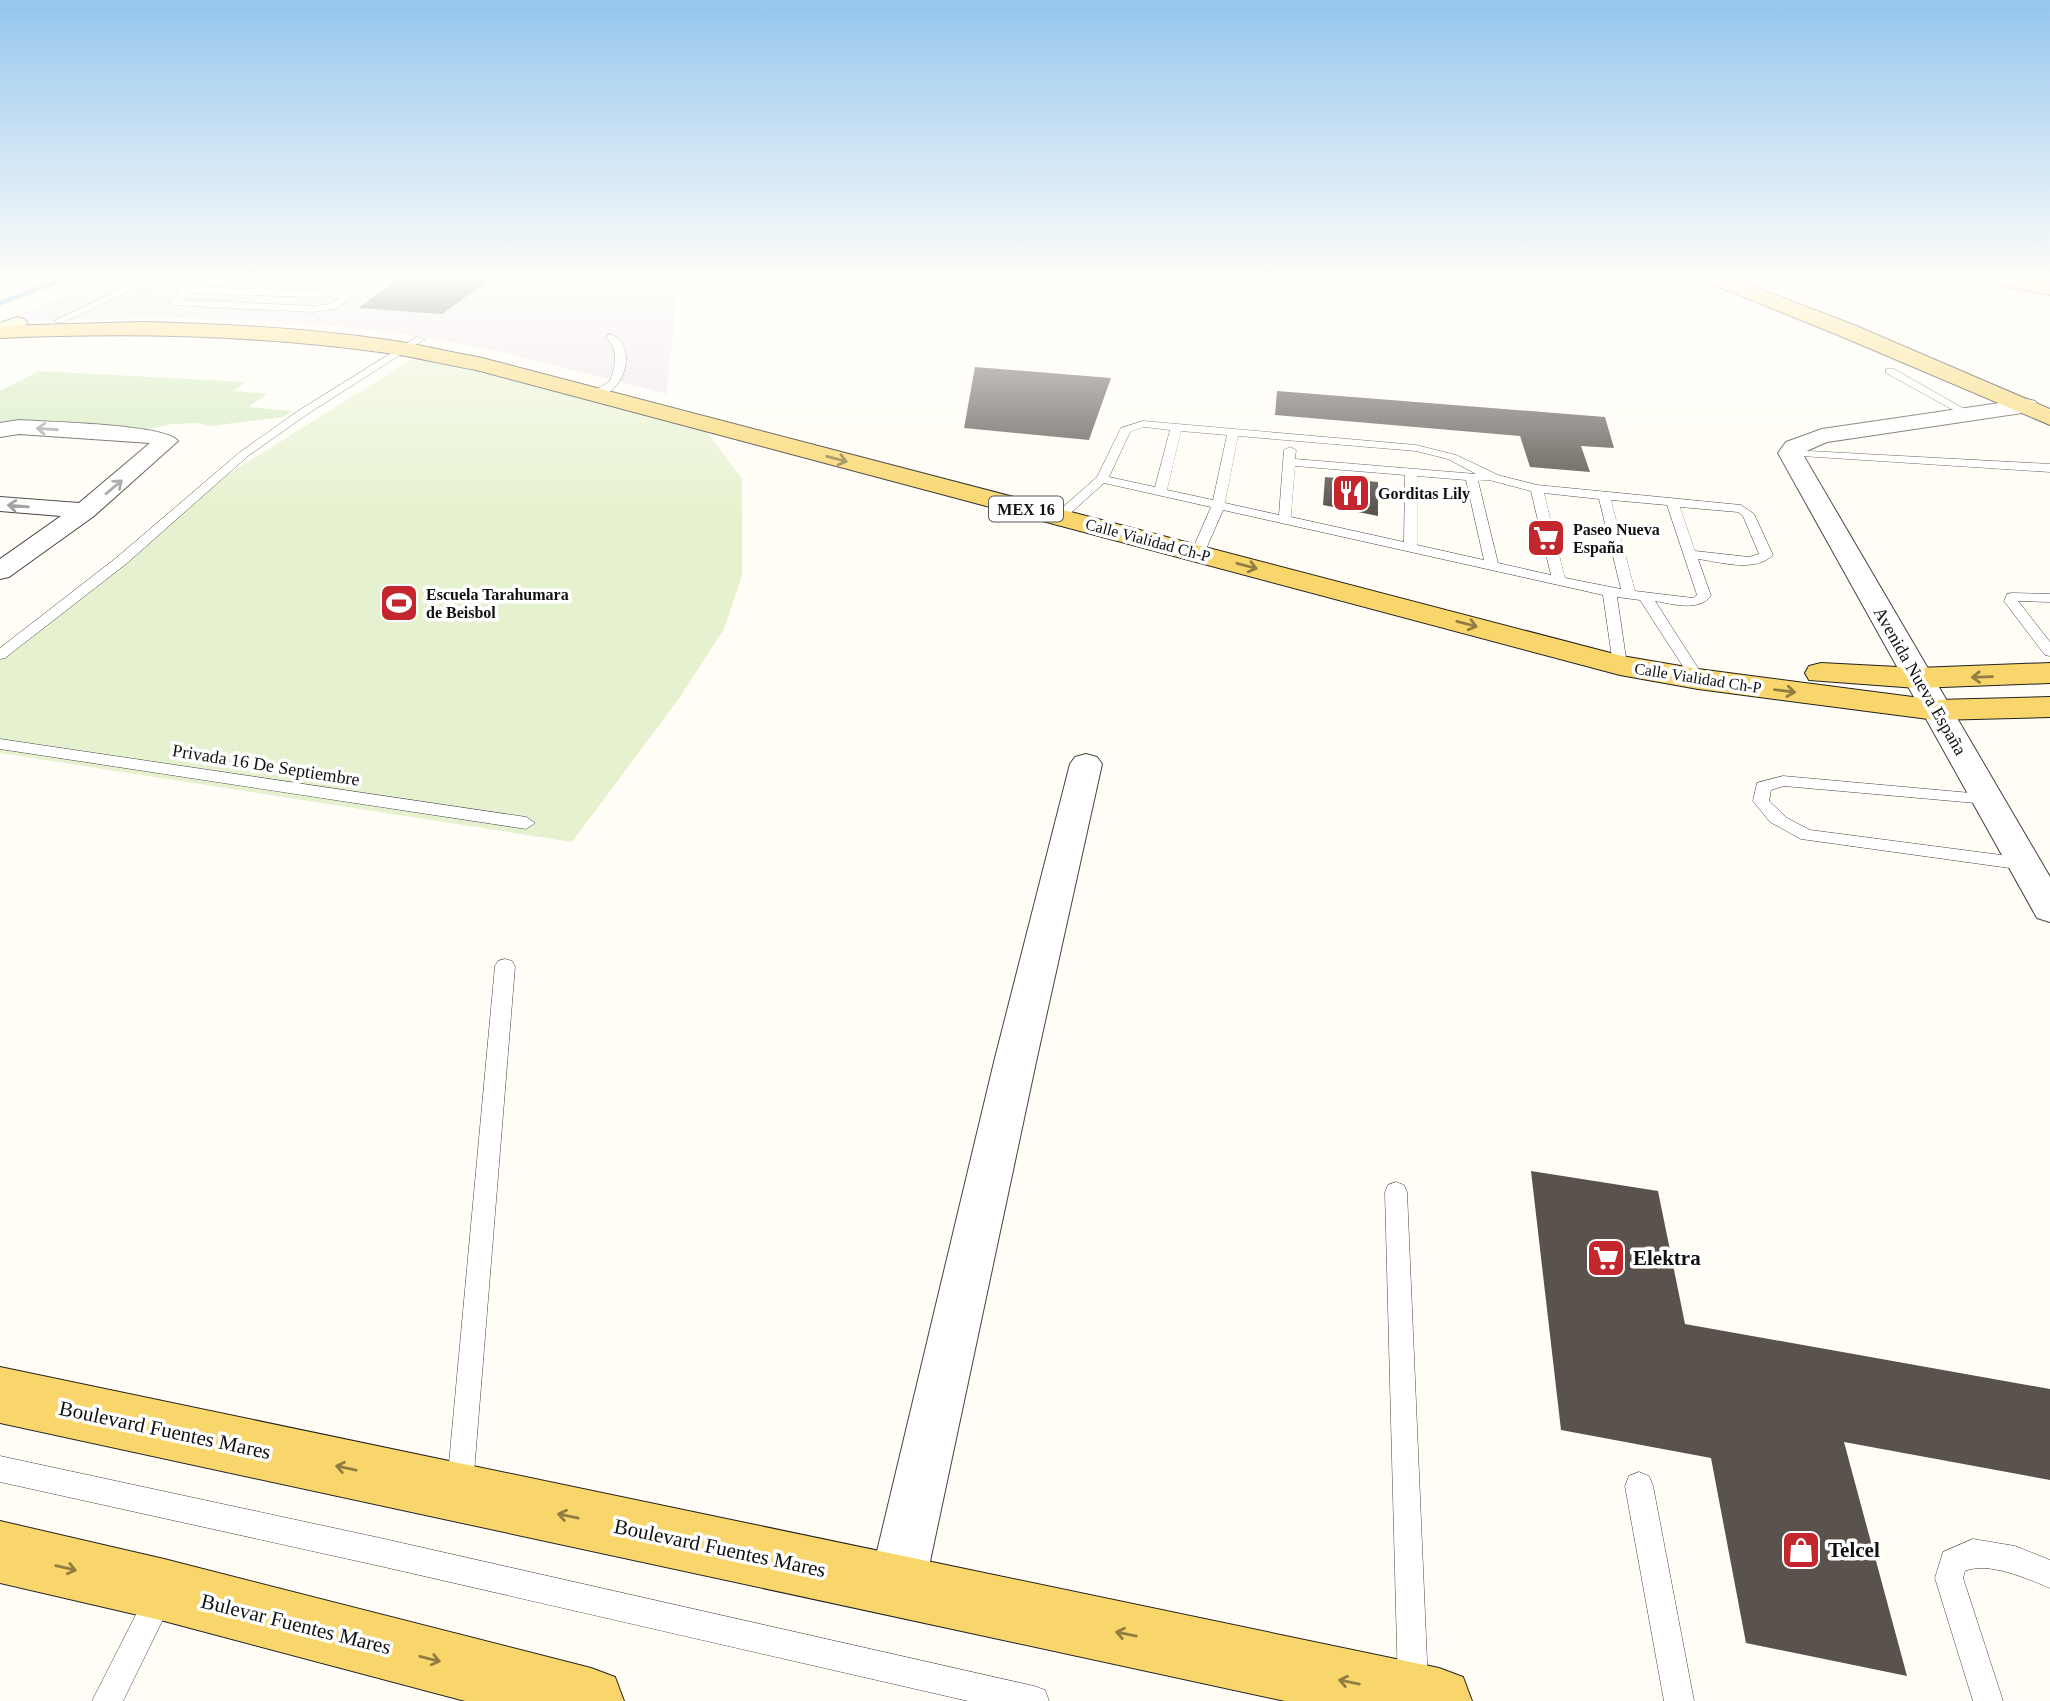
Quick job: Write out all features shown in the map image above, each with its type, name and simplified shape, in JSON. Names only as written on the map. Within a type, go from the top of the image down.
[{"type":"main road","name":"Calle Vialidad Ch-P","points":[[452,356],[478,364],[605,389],[1619,654],[1698,679],[1936,710],[2050,707]]},
{"type":"main road","points":[[1911,356],[2050,418]]},
{"type":"main road","points":[[1977,364],[2050,396]]},
{"type":"main road","name":"Calle Vialidad Ch-P","points":[[1619,654],[1684,656],[1796,671],[1917,678],[2050,673]]},
{"type":"main road","name":"Boulevard Fuentes Mares","points":[[0,1395],[1426,1698]]},
{"type":"main road","name":"Bulevar Fuentes Mares","points":[[0,1552],[164,1590],[567,1698]]},
{"type":"street","points":[[1790,453],[1794,447],[1822,436],[2027,406]]},
{"type":"street","points":[[0,430],[19,428],[150,436],[167,441],[85,511],[0,571]]},
{"type":"street","name":"Avenida Nueva España","points":[[1790,453],[2050,909]]},
{"type":"street","points":[[0,504],[85,511]]},
{"type":"street","points":[[897,1585],[1015,1062],[1086,764]]},
{"type":"lane","points":[[0,655],[121,561],[244,454],[392,356]]},
{"type":"lane","points":[[605,389],[623,356]]},
{"type":"lane","points":[[1890,370],[1970,415]]},
{"type":"lane","points":[[1068,509],[1102,479],[1125,430],[1143,424],[1416,448],[1452,457],[1494,478]]},
{"type":"lane","points":[[1160,492],[1177,425]]},
{"type":"lane","points":[[1203,545],[1218,505],[1233,430]]},
{"type":"lane","points":[[1285,520],[1290,436]]},
{"type":"lane","points":[[1790,453],[2050,468]]},
{"type":"lane","points":[[1289,462],[1494,478],[1537,489],[1736,508],[1746,512],[1766,555],[1749,561],[1690,554]]},
{"type":"lane","points":[[1409,548],[1410,472]]},
{"type":"lane","points":[[1472,477],[1492,567]]},
{"type":"lane","points":[[1102,479],[1559,582],[1646,598],[1688,602],[1701,600],[1704,596],[1672,501]]},
{"type":"lane","points":[[1537,489],[1559,582]]},
{"type":"lane","points":[[1604,496],[1629,595]]},
{"type":"lane","points":[[1609,592],[1619,654]]},
{"type":"lane","points":[[2050,598],[2021,595],[2012,597],[2011,601],[2050,652]]},
{"type":"lane","points":[[1646,598],[1698,679]]},
{"type":"lane","name":"Privada 16 De Septiembre","points":[[0,744],[526,823]]},
{"type":"lane","points":[[1987,799],[1783,780],[1763,787],[1761,801],[1771,815],[1788,828],[1807,835],[2024,864]]},
{"type":"lane","points":[[460,1493],[505,966]]},
{"type":"lane","points":[[1396,1192],[1426,1698]]},
{"type":"lane","points":[[0,1469],[380,1552],[1034,1701]]},
{"type":"lane","points":[[1639,1486],[1679,1701]]},
{"type":"lane","points":[[1988,1701],[1950,1578],[1954,1562],[1973,1553],[2015,1560],[2050,1574]]},
{"type":"lane","points":[[107,1701],[164,1590]]},
{"type":"shaded area","points":[[519,356],[671,356],[667,394]]},
{"type":"green space","name":"Escuela Tarahumara de Beisbol","points":[[417,356],[436,356],[699,422],[742,479],[742,576],[724,629],[680,697],[572,842],[0,753],[0,649],[211,485]]},
{"type":"green space","points":[[39,371],[245,382],[234,391],[267,394],[248,407],[291,411],[283,417],[210,426],[197,423],[172,424],[138,431],[0,423],[0,391]]},
{"type":"building","points":[[975,367],[1111,378],[1089,440],[964,428]]},
{"type":"building","points":[[1277,391],[1605,417],[1614,448],[1581,446],[1590,472],[1530,467],[1520,436],[1275,415]]},
{"type":"building","name":"Gorditas Lily","points":[[1325,477],[1378,482],[1378,516],[1323,505]]},
{"type":"building","points":[[1531,1171],[1658,1191],[1685,1324],[2050,1389],[2050,1480],[1844,1442],[1907,1676],[1746,1643],[1711,1458],[1561,1430]]},
{"type":"place","name":"Gorditas Lily","points":[[1351,493]]},
{"type":"place","name":"Paseo Nueva España","points":[[1546,538]]},
{"type":"place","name":"Escuela Tarahumara de Beisbol","points":[[399,603]]},
{"type":"place","name":"Elektra","points":[[1606,1258]]},
{"type":"place","name":"Telcel","points":[[1801,1550]]}]
